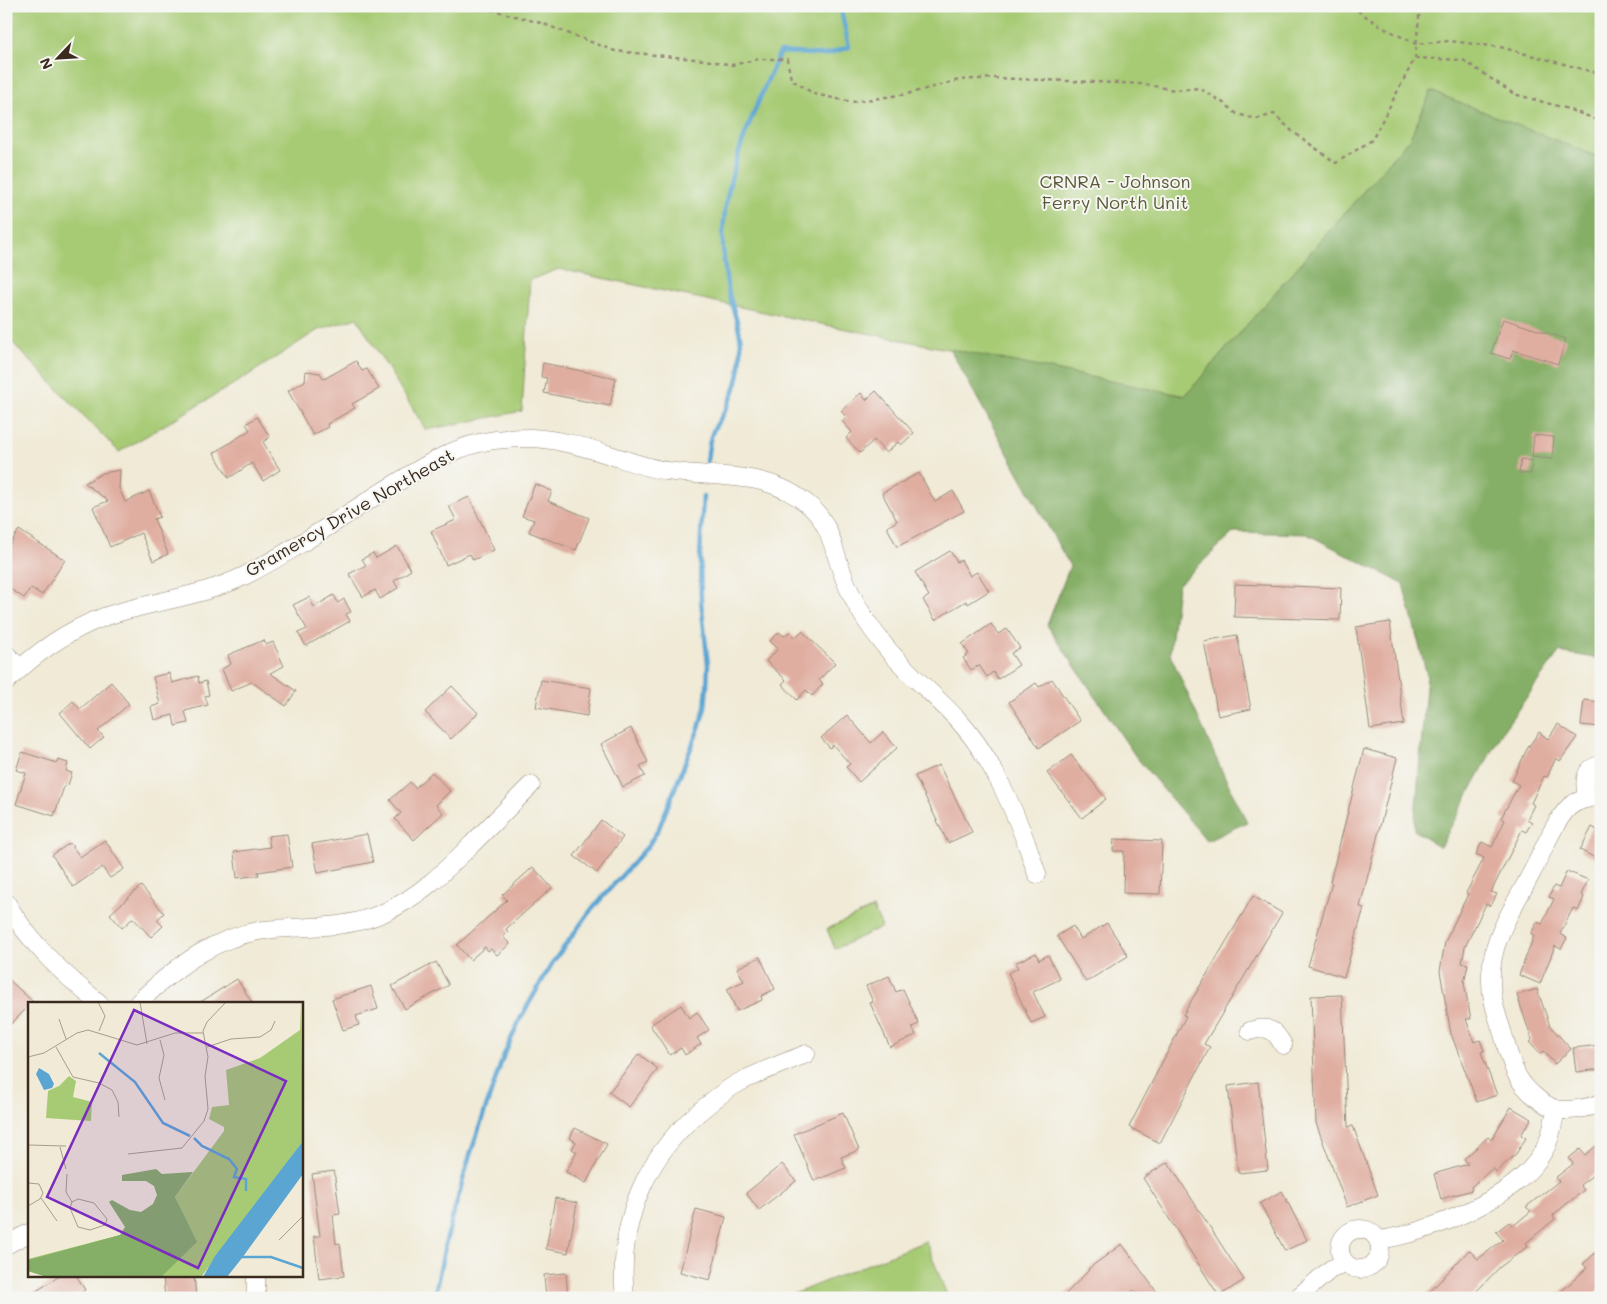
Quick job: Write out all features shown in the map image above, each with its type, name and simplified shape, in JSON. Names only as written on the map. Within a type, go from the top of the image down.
[{"type":"street","name":"Gramercy Drive Northeast","points":[[6,682],[33,656],[86,624],[108,616],[179,599],[229,583],[276,558],[438,458],[479,443],[533,438],[553,440],[592,449],[650,468],[669,472],[752,478],[772,483],[793,494],[813,508],[833,540],[842,574],[872,629],[886,648],[961,723],[984,754],[1014,815],[1037,874]]},
{"type":"street","points":[[6,654],[20,668]]},
{"type":"street","points":[[1601,765],[1591,768],[1585,776],[1584,785],[1594,797],[1579,800],[1568,808],[1554,829],[1502,931],[1495,947],[1490,983],[1493,1004],[1519,1078],[1529,1090],[1541,1101],[1556,1109],[1581,1109],[1601,1103]]},
{"type":"street","points":[[139,1002],[204,949],[236,936],[275,928],[322,928],[343,925],[396,907],[441,875],[531,785]]},
{"type":"street","points":[[6,902],[28,936],[70,980],[98,1002]]},
{"type":"street","points":[[1250,1031],[1263,1028],[1271,1030],[1277,1034],[1283,1045]]},
{"type":"street","points":[[625,1298],[623,1267],[629,1223],[645,1178],[669,1142],[683,1125],[739,1083],[806,1054]]},
{"type":"street","points":[[1378,1240],[1392,1239],[1441,1223],[1478,1208],[1513,1184],[1529,1170],[1543,1153],[1551,1134],[1556,1109]]},
{"type":"street","points":[[1362,1229],[1374,1235],[1378,1240],[1380,1254],[1372,1266],[1360,1270],[1345,1264],[1340,1248],[1344,1236],[1349,1232],[1362,1229]]},
{"type":"street","points":[[6,1245],[28,1234]]},
{"type":"street","points":[[1297,1298],[1331,1269],[1345,1264]]},
{"type":"street","points":[[256,1276],[256,1298]]},
{"type":"path","points":[[475,6],[541,23],[615,51],[732,64],[759,58],[787,59],[791,79],[814,94],[852,102],[907,94],[959,80],[993,78],[1144,84],[1175,90],[1199,88],[1237,114],[1257,119],[1274,114],[1292,131],[1336,163],[1372,140],[1415,58],[1420,6]]},
{"type":"path","points":[[1351,6],[1380,26],[1416,44],[1449,41],[1500,47],[1601,74]]},
{"type":"path","points":[[1415,58],[1463,60],[1514,94],[1565,108],[1601,121]]},
{"type":"green space","name":"CRNRA - Johnson Ferry North Unit","points":[[6,6],[1601,6],[1601,197],[1410,138],[1185,396],[826,325],[559,269],[530,280],[522,411],[426,430],[357,318],[318,330],[244,378],[119,452],[6,336]]},
{"type":"green space","points":[[1431,91],[1601,158],[1601,659],[1559,652],[1502,732],[1440,847],[1414,830],[1427,675],[1403,584],[1307,534],[1234,532],[1178,585],[1170,654],[1220,767],[1247,822],[1207,841],[1136,757],[1047,625],[1070,566],[950,349],[1185,396],[1410,138]]},
{"type":"green space","points":[[873,908],[882,927],[835,949],[827,929]]},
{"type":"green space","points":[[926,1241],[948,1298],[786,1298],[786,1297]]},
{"type":"building","points":[[1503,319],[1566,339],[1558,364],[1513,350],[1510,359],[1491,353]]},
{"type":"building","points":[[356,361],[362,371],[367,369],[379,389],[352,404],[355,408],[327,424],[328,427],[313,435],[288,391],[305,381],[306,371],[320,373],[324,379]]},
{"type":"building","points":[[543,363],[616,378],[610,406],[544,393],[547,378],[541,377]]},
{"type":"building","points":[[876,391],[914,433],[901,445],[898,442],[886,453],[874,440],[860,453],[846,438],[852,432],[842,421],[847,418],[841,411],[861,393],[866,400]]},
{"type":"building","points":[[257,417],[270,437],[263,442],[280,470],[263,481],[252,463],[229,478],[214,453],[250,430],[246,424]]},
{"type":"building","points":[[1534,435],[1554,437],[1552,459],[1532,457]]},
{"type":"building","points":[[1521,459],[1532,461],[1531,474],[1519,473]]},
{"type":"building","points":[[120,470],[119,488],[125,502],[149,491],[160,517],[154,519],[168,554],[153,561],[141,533],[110,547],[93,507],[108,501],[85,483],[103,473]]},
{"type":"building","points":[[919,473],[935,502],[953,491],[964,511],[897,547],[887,527],[897,521],[882,493]]},
{"type":"building","points":[[535,484],[552,491],[548,501],[589,518],[576,550],[529,532],[534,520],[522,516]]},
{"type":"building","points":[[469,497],[494,550],[473,560],[470,554],[446,565],[431,531],[456,520],[449,506]]},
{"type":"building","points":[[19,530],[65,560],[42,595],[31,588],[24,598],[6,586],[6,550]]},
{"type":"building","points":[[397,546],[411,570],[394,581],[398,588],[380,599],[375,590],[363,597],[349,574],[366,565],[362,559],[373,553],[376,558]]},
{"type":"building","points":[[950,551],[957,562],[961,560],[970,576],[977,572],[989,591],[968,604],[966,601],[935,620],[923,600],[929,596],[915,572]]},
{"type":"building","points":[[1235,584],[1341,588],[1340,620],[1234,617]]},
{"type":"building","points":[[334,595],[338,603],[344,599],[351,612],[346,614],[350,621],[306,646],[298,633],[307,629],[293,605],[309,597],[314,607]]},
{"type":"building","points":[[1390,622],[1404,724],[1370,729],[1356,627]]},
{"type":"building","points":[[991,624],[998,634],[1007,629],[1020,648],[1011,653],[1019,665],[998,679],[993,672],[987,677],[979,665],[971,670],[963,658],[969,654],[962,644]]},
{"type":"building","points":[[802,631],[835,663],[819,680],[823,684],[812,696],[806,690],[797,700],[782,684],[786,680],[766,661],[778,649],[770,641],[779,632],[784,636],[789,632],[795,638]]},
{"type":"building","points":[[1237,635],[1251,709],[1218,716],[1204,641]]},
{"type":"building","points":[[264,640],[266,645],[273,642],[284,666],[270,673],[296,691],[286,706],[252,682],[231,691],[222,669],[231,664],[228,655]]},
{"type":"building","points":[[169,673],[172,683],[198,676],[199,683],[206,681],[209,695],[205,696],[208,705],[185,711],[188,723],[175,726],[173,715],[154,720],[151,707],[160,704],[153,677]]},
{"type":"building","points":[[1052,679],[1080,721],[1039,748],[1009,702],[1036,683],[1039,687]]},
{"type":"building","points":[[541,680],[591,688],[587,716],[536,707]]},
{"type":"building","points":[[111,682],[129,704],[98,731],[104,737],[90,749],[60,713],[73,701],[80,709]]},
{"type":"building","points":[[452,686],[478,713],[451,739],[425,712]]},
{"type":"building","points":[[1584,700],[1601,702],[1601,727],[1581,725]]},
{"type":"building","points":[[847,715],[871,743],[883,732],[897,748],[859,782],[846,767],[850,764],[833,745],[830,748],[821,738]]},
{"type":"building","points":[[1558,724],[1577,737],[1560,761],[1556,758],[1547,777],[1544,776],[1531,803],[1534,805],[1527,819],[1532,822],[1526,832],[1522,830],[1491,892],[1497,894],[1491,906],[1486,904],[1465,947],[1462,963],[1468,964],[1464,983],[1471,1019],[1466,1019],[1474,1042],[1480,1040],[1484,1051],[1481,1052],[1497,1095],[1477,1102],[1451,1034],[1440,971],[1445,942],[1468,894],[1466,893],[1484,858],[1476,854],[1482,842],[1492,847],[1505,820],[1501,818],[1519,785],[1512,781],[1527,749],[1539,732],[1548,739]]},
{"type":"building","points":[[631,728],[648,762],[640,766],[645,776],[623,787],[601,744]]},
{"type":"building","points":[[1364,749],[1397,758],[1360,907],[1364,908],[1344,977],[1308,966],[1332,883],[1330,882]]},
{"type":"building","points":[[22,752],[57,763],[58,760],[68,763],[66,771],[72,773],[68,785],[65,784],[54,816],[16,804],[26,773],[16,770]]},
{"type":"building","points":[[1071,755],[1106,799],[1082,818],[1047,773]]},
{"type":"building","points":[[939,765],[972,832],[948,843],[915,776]]},
{"type":"building","points":[[432,772],[450,791],[436,805],[443,813],[414,840],[395,819],[401,813],[390,800],[410,782],[415,788]]},
{"type":"building","points":[[601,820],[623,837],[597,873],[574,856]]},
{"type":"building","points":[[1592,827],[1601,832],[1601,861],[1580,850]]},
{"type":"building","points":[[287,834],[292,867],[258,872],[259,875],[237,878],[234,852],[270,847],[268,836]]},
{"type":"building","points":[[367,834],[373,862],[318,873],[312,844]]},
{"type":"building","points":[[1114,839],[1162,841],[1160,894],[1123,893],[1124,851],[1113,851]]},
{"type":"building","points":[[105,840],[124,869],[110,878],[102,867],[73,887],[52,855],[70,843],[80,857]]},
{"type":"building","points":[[533,867],[552,888],[506,929],[508,932],[503,937],[510,944],[497,955],[491,949],[488,951],[485,947],[470,960],[457,945],[507,900],[502,895]]},
{"type":"building","points":[[1567,871],[1588,880],[1581,895],[1584,897],[1578,911],[1573,908],[1560,934],[1567,938],[1561,949],[1555,946],[1540,984],[1519,975],[1534,936],[1531,934],[1537,922],[1542,924],[1554,899],[1549,897],[1554,886],[1559,888]]},
{"type":"building","points":[[141,886],[164,913],[157,920],[163,926],[151,937],[133,918],[122,928],[110,914]]},
{"type":"building","points":[[1253,896],[1282,913],[1204,1044],[1210,1047],[1160,1143],[1129,1127],[1186,1016],[1183,1015]]},
{"type":"building","points":[[1107,923],[1128,956],[1086,982],[1057,936],[1073,926],[1081,939]]},
{"type":"building","points":[[1036,953],[1039,960],[1048,955],[1060,979],[1033,992],[1045,1017],[1031,1023],[1008,973],[1018,968],[1015,963]]},
{"type":"building","points":[[760,957],[775,989],[761,996],[762,1000],[737,1011],[727,989],[744,981],[737,968]]},
{"type":"building","points":[[436,962],[449,985],[405,1009],[392,986]]},
{"type":"building","points":[[889,976],[896,992],[903,989],[919,1024],[912,1027],[916,1035],[890,1047],[870,1003],[873,1002],[866,986]]},
{"type":"building","points":[[6,977],[33,1002],[28,1002],[28,1007],[6,1029]]},
{"type":"building","points":[[237,979],[251,1002],[201,1002]]},
{"type":"building","points":[[371,986],[378,1009],[356,1016],[359,1025],[343,1030],[332,999]]},
{"type":"building","points":[[1537,989],[1550,1026],[1571,1049],[1555,1064],[1543,1051],[1540,1054],[1529,1042],[1532,1040],[1517,995]]},
{"type":"building","points":[[1342,995],[1348,1127],[1353,1126],[1378,1195],[1347,1207],[1316,1123],[1311,996]]},
{"type":"building","points":[[681,1005],[689,1018],[697,1012],[709,1030],[697,1038],[701,1044],[685,1055],[681,1048],[670,1055],[650,1025]]},
{"type":"building","points":[[1601,1045],[1601,1069],[1576,1072],[1573,1048]]},
{"type":"building","points":[[639,1054],[658,1069],[629,1107],[609,1092]]},
{"type":"building","points":[[1258,1082],[1268,1170],[1238,1173],[1228,1086]]},
{"type":"building","points":[[1511,1107],[1531,1119],[1521,1135],[1526,1138],[1516,1154],[1496,1172],[1493,1168],[1471,1187],[1472,1190],[1441,1199],[1434,1174],[1468,1164],[1464,1159],[1488,1137],[1491,1140]]},
{"type":"building","points":[[843,1113],[859,1150],[841,1157],[846,1168],[814,1181],[794,1134]]},
{"type":"building","points":[[575,1128],[607,1144],[586,1183],[566,1172],[577,1152],[572,1149],[576,1142],[570,1138]]},
{"type":"building","points":[[1601,1142],[1601,1169],[1580,1185],[1584,1190],[1553,1215],[1555,1219],[1526,1243],[1528,1246],[1500,1267],[1470,1298],[1424,1298],[1469,1250],[1478,1259],[1503,1240],[1496,1232],[1509,1222],[1513,1226],[1531,1211],[1526,1207],[1559,1181],[1555,1178],[1573,1164],[1569,1158],[1580,1149],[1585,1155]]},
{"type":"building","points":[[1168,1162],[1244,1280],[1219,1296],[1143,1178]]},
{"type":"building","points":[[782,1164],[796,1181],[759,1210],[746,1193]]},
{"type":"building","points":[[334,1171],[340,1214],[333,1215],[336,1244],[340,1243],[344,1276],[319,1279],[314,1236],[320,1236],[312,1174]]},
{"type":"building","points":[[1282,1191],[1307,1240],[1285,1251],[1260,1203]]},
{"type":"building","points":[[555,1198],[577,1203],[568,1253],[546,1249]]},
{"type":"building","points":[[696,1209],[726,1217],[710,1280],[680,1272]]},
{"type":"building","points":[[1122,1244],[1161,1298],[1140,1298],[1134,1290],[1123,1298],[1062,1298],[1088,1269]]},
{"type":"building","points":[[1601,1248],[1601,1287],[1589,1298],[1554,1298],[1587,1268],[1583,1264]]},
{"type":"building","points":[[566,1273],[568,1298],[546,1298],[544,1275]]},
{"type":"building","points":[[59,1276],[77,1276],[85,1290],[74,1298],[26,1298]]},
{"type":"building","points":[[163,1276],[194,1276],[196,1298],[165,1298]]},
{"type":"waterway","points":[[707,462],[711,436],[731,399],[741,359],[740,335],[727,284],[723,247],[727,196],[733,171],[750,123],[780,52],[825,55],[849,47],[840,6]]},
{"type":"waterway","points":[[434,1298],[446,1241],[469,1158],[503,1057],[521,1017],[553,962],[591,910],[648,846],[659,828],[699,728],[705,708],[708,665],[701,601],[700,558],[703,496]]}]
